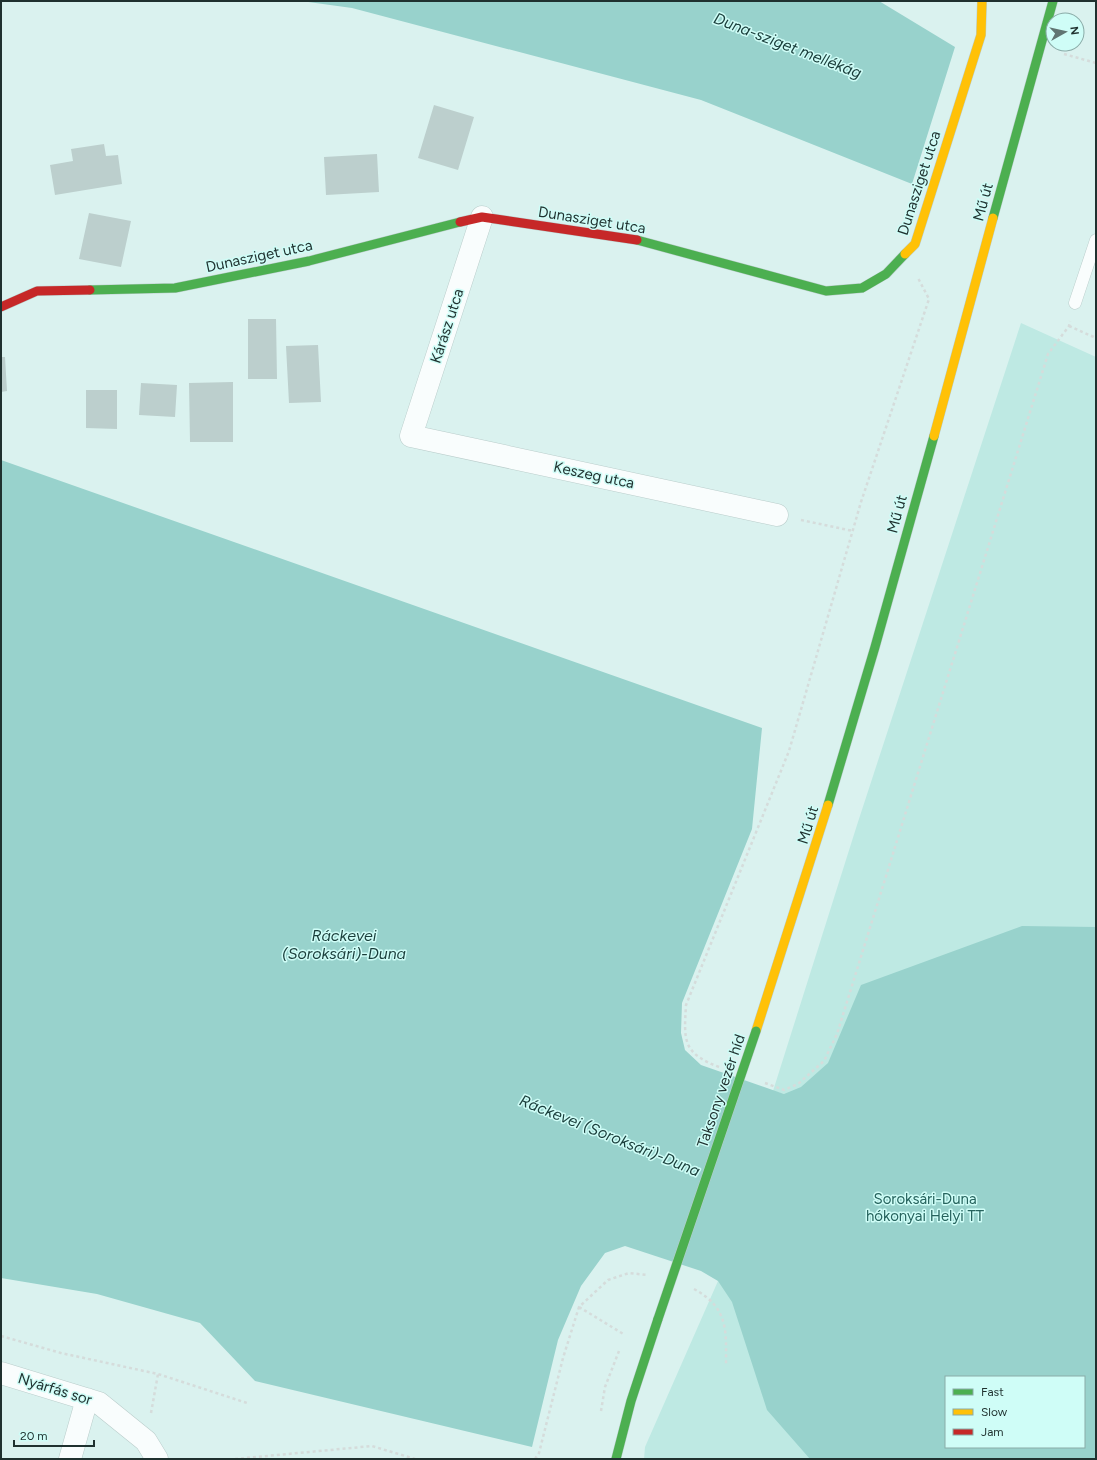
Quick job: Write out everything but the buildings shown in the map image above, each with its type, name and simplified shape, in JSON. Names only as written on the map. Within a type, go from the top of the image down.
[{"type":"street","name":"Dunasziget utca","points":[[1,307],[37,291],[175,288],[309,260],[438,226],[482,217],[636,240],[826,291],[862,288],[886,274],[915,244],[981,35],[982,1]]},
{"type":"street","name":"Mű út","points":[[756,1031],[798,908],[864,687],[1053,1]]},
{"type":"street","name":"Kárász utca","points":[[411,436],[482,217]]},
{"type":"street","name":"Keszeg utca","points":[[411,436],[777,515]]},
{"type":"street","name":"Taksony vezér híd","points":[[616,1459],[630,1401],[756,1031]]},
{"type":"street","name":"Nyárfás sor","points":[[1,1373],[99,1403],[151,1450]]},
{"type":"street","points":[[70,1459],[87,1399]]},
{"type":"lane","points":[[1075,304],[1096,240]]},
{"type":"path","points":[[1040,47],[1096,63]]},
{"type":"path","points":[[725,1069],[703,1061],[689,1049],[685,1034],[686,1005],[789,751],[853,531],[929,299],[906,254]]},
{"type":"path","points":[[762,1082],[784,1090],[798,1084],[824,1061],[837,1034],[1048,354],[1069,326],[1096,338]]},
{"type":"path","points":[[777,515],[853,531]]},
{"type":"path","points":[[535,1459],[539,1453],[579,1307],[608,1280],[629,1273],[641,1274]]},
{"type":"path","points":[[691,1287],[702,1293],[723,1317],[726,1330],[726,1365]]},
{"type":"path","points":[[579,1307],[625,1335]]},
{"type":"path","points":[[1,1336],[61,1353],[158,1374],[247,1403]]},
{"type":"path","points":[[151,1450],[158,1374]]},
{"type":"path","points":[[235,1459],[372,1446],[415,1459]]},
{"type":"green space","name":"Soroksári-Duna hókonyai Helyi TT","points":[[1021,323],[1096,357],[1096,1459],[644,1459],[645,1447],[718,1281],[784,1094],[773,1091],[857,825]]},
{"type":"water","name":"Duna-sziget mellékág","points":[[301,1],[879,1],[955,47],[912,184],[701,100],[352,8]]},
{"type":"water","name":"Ráckevei (Soroksári)-Duna","points":[[1,460],[762,728],[752,829],[682,1003],[681,1033],[685,1050],[701,1065],[784,1094],[801,1087],[828,1063],[861,985],[1022,926],[1096,927],[1096,1459],[810,1459],[767,1410],[732,1302],[718,1281],[701,1271],[625,1246],[605,1253],[581,1286],[558,1340],[532,1447],[255,1381],[200,1323],[97,1294],[1,1278]]},
{"type":"traffic: fast","points":[[993,218],[1053,1]]},
{"type":"traffic: fast","points":[[90,290],[175,288],[309,261],[460,222]]},
{"type":"traffic: fast","points":[[637,240],[826,291],[862,288],[886,274],[905,254]]},
{"type":"traffic: fast","points":[[828,805],[875,647],[934,436]]},
{"type":"traffic: fast","points":[[658,1319],[756,1031]]},
{"type":"traffic: fast","points":[[616,1459],[631,1401],[658,1319]]},
{"type":"traffic: slow","points":[[905,254],[915,244],[981,35],[982,1]]},
{"type":"traffic: slow","points":[[934,436],[993,218]]},
{"type":"traffic: slow","points":[[756,1031],[828,805]]},
{"type":"traffic: jam","points":[[460,222],[482,217],[637,240]]},
{"type":"traffic: jam","points":[[1,307],[37,291],[90,290]]}]
